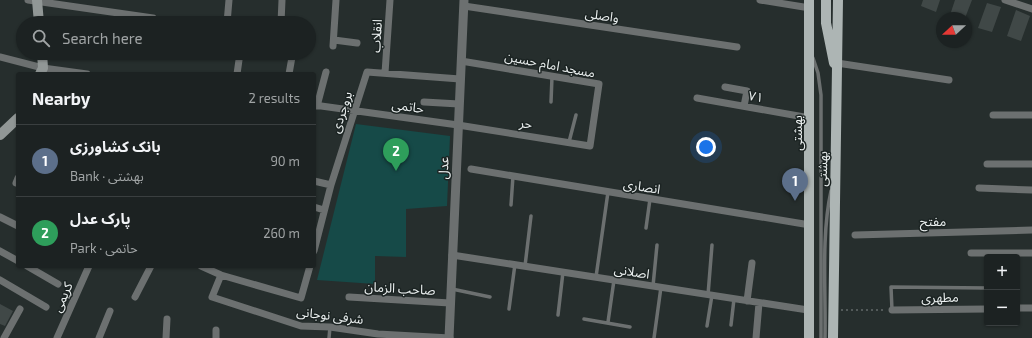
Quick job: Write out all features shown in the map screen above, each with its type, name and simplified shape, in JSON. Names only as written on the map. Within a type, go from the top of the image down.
[{"type":"main road","points":[[34,0],[37,16]]},
{"type":"main road","points":[[826,0],[826,23],[829,44],[837,76]]},
{"type":"main road","name":"بهشتی","points":[[833,338],[838,0]]},
{"type":"main road","name":"بهشتى","points":[[809,338],[810,4]]},
{"type":"main road","points":[[42,60],[42,71]]},
{"type":"main road","points":[[0,135],[16,121]]},
{"type":"street","points":[[34,0],[140,16]]},
{"type":"street","points":[[228,16],[229,0]]},
{"type":"street","points":[[281,16],[282,0]]},
{"type":"street","points":[[336,0],[334,43],[357,43]]},
{"type":"street","name":"انقلاب","points":[[385,73],[390,0]]},
{"type":"street","points":[[760,0],[810,4]]},
{"type":"street","points":[[1005,0],[1032,9]]},
{"type":"street","name":"واصلی","points":[[464,3],[737,47]]},
{"type":"street","name":"عدل","points":[[450,338],[452,255],[464,3]]},
{"type":"street","points":[[0,56],[42,71],[57,72]]},
{"type":"street","points":[[236,72],[239,60]]},
{"type":"street","points":[[289,72],[291,60]]},
{"type":"street","name":"مسجد امام حسین","points":[[461,60],[599,84],[590,146]]},
{"type":"street","points":[[837,63],[949,80]]},
{"type":"street","points":[[316,106],[326,72]]},
{"type":"street","name":"بروجردی","points":[[316,230],[324,210],[367,72],[460,79]]},
{"type":"street","points":[[725,87],[747,91],[744,106]]},
{"type":"street","name":"۷۱","points":[[697,98],[810,118]]},
{"type":"street","points":[[424,102],[459,104]]},
{"type":"street","name":"حاتمی","points":[[316,106],[458,125]]},
{"type":"street","points":[[993,115],[1032,115]]},
{"type":"street","name":"حر","points":[[458,125],[590,146]]},
{"type":"street","points":[[986,164],[1032,164]]},
{"type":"street","name":"انصاری","points":[[471,169],[810,225]]},
{"type":"street","points":[[316,181],[331,185]]},
{"type":"street","points":[[979,188],[1032,190]]},
{"type":"street","points":[[316,208],[324,210]]},
{"type":"street","points":[[0,217],[16,225]]},
{"type":"street","name":"مفتح","points":[[855,235],[1032,230]]},
{"type":"street","points":[[0,251],[16,260]]},
{"type":"street","points":[[971,253],[1032,253]]},
{"type":"street","name":"اصلانی","points":[[452,255],[808,310]]},
{"type":"street","points":[[747,301],[752,263]]},
{"type":"street","points":[[30,268],[58,284]]},
{"type":"street","name":"کریمی","points":[[57,338],[88,268]]},
{"type":"street","points":[[135,297],[149,268]]},
{"type":"street","points":[[205,268],[221,275],[301,298],[308,268]]},
{"type":"street","name":"شرفی نوجانی","points":[[221,275],[212,297],[302,326],[330,327],[378,334],[450,338]]},
{"type":"street","points":[[0,280],[46,307]]},
{"type":"street","name":"صاحب الزمان","points":[[349,297],[450,303]]},
{"type":"street","points":[[756,338],[759,303]]},
{"type":"street","points":[[1020,308],[1032,308]]},
{"type":"street","points":[[4,338],[20,309]]},
{"type":"street","name":"مطهری","points":[[892,310],[984,309]]},
{"type":"street","points":[[100,338],[110,311]]},
{"type":"street","points":[[166,338],[167,319]]},
{"type":"lane","points":[[810,47],[818,73],[821,96],[821,338]]},
{"type":"lane","points":[[550,102],[552,76]]},
{"type":"lane","points":[[569,142],[576,115]]},
{"type":"lane","points":[[825,338],[828,203],[835,173]]},
{"type":"lane","points":[[511,205],[513,176]]},
{"type":"lane","points":[[596,277],[608,192]]},
{"type":"lane","points":[[646,228],[650,199]]},
{"type":"lane","points":[[525,266],[531,216]]},
{"type":"lane","points":[[653,286],[657,245]]},
{"type":"lane","points":[[707,326],[712,245]]},
{"type":"lane","points":[[509,309],[515,264]]},
{"type":"lane","points":[[558,315],[563,272]]},
{"type":"lane","points":[[608,322],[614,280]]},
{"type":"lane","points":[[654,338],[661,287]]},
{"type":"lane","points":[[892,310],[891,287],[984,288]]},
{"type":"lane","points":[[451,289],[490,297]]},
{"type":"lane","points":[[731,325],[734,299]]},
{"type":"lane","points":[[584,318],[630,326]]},
{"type":"lane","points":[[329,338],[330,327]]},
{"type":"path","points":[[833,310],[892,310]]},
{"type":"shaded area","points":[[356,124],[450,136],[447,206],[406,209],[406,257],[375,256],[375,284],[317,280]]},
{"type":"building","points":[[923,0],[940,0],[936,12],[921,6]]},
{"type":"building","points":[[955,0],[972,0],[967,12],[951,12]]},
{"type":"building","points":[[987,3],[1001,7],[992,32],[978,28]]},
{"type":"building","points":[[1016,10],[1030,16],[1021,41],[1007,36]]},
{"type":"building","points":[[0,304],[13,311],[5,326],[0,324]]},
{"type":"place","name":"پارک عدل","points":[[396,171]]},
{"type":"place","name":"بانک کشاورزی","points":[[795,201]]}]
